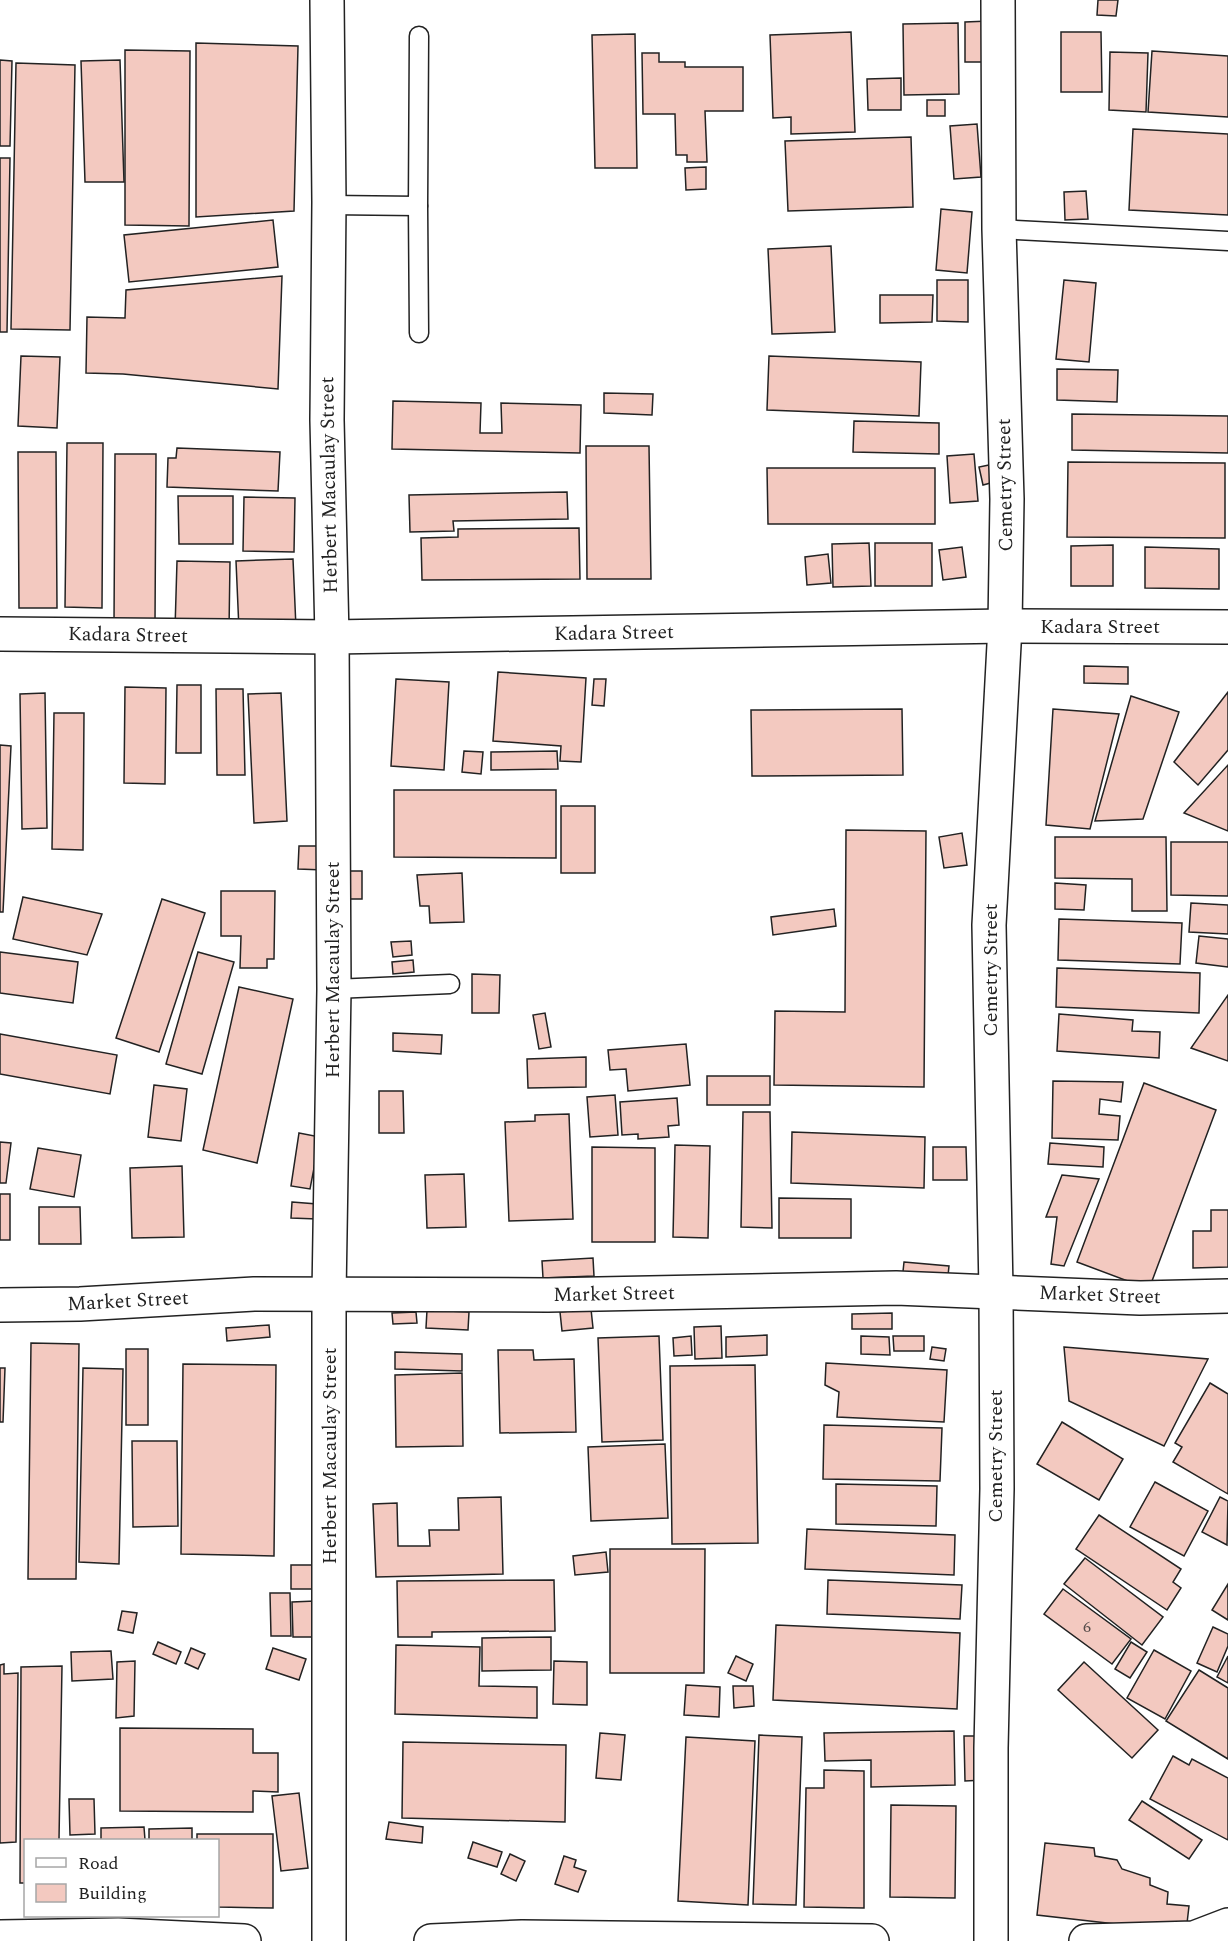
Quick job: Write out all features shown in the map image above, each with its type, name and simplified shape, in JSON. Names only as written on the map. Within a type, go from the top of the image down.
[{"type":"street","name":"Herbert Macaulay Street","points":[[327,0],[329,205],[327,420],[332,638],[334,989],[329,1294],[329,1941]]},
{"type":"street","name":"Cemetry Street","points":[[991,1941],[991,1748],[997,1489],[996,1291],[989,925],[1005,626],[1007,499],[999,229],[998,0]]},
{"type":"street","name":"Kadara Street","points":[[0,634],[332,638],[1005,626],[1228,627]]},
{"type":"street","name":"Market Street","points":[[0,1305],[80,1304],[254,1294],[548,1295],[896,1288],[1140,1298],[1228,1296]]},
{"type":"street","points":[[1086,1941],[1194,1938],[1228,1925]]},
{"type":"street","points":[[0,1937],[118,1935],[244,1941]]},
{"type":"street","points":[[431,1941],[522,1937],[872,1941]]},
{"type":"lane","points":[[418,333],[419,36]]},
{"type":"lane","points":[[329,205],[418,206]]},
{"type":"lane","points":[[999,229],[1228,241]]},
{"type":"lane","points":[[334,989],[450,984]]},
{"type":"building","points":[[1098,0],[1118,0],[1116,16],[1097,15]]},
{"type":"building","points":[[989,21],[989,62],[965,62],[965,22]]},
{"type":"building","points":[[958,23],[959,94],[904,95],[903,24]]},
{"type":"building","points":[[851,32],[855,132],[791,134],[791,117],[773,118],[770,35]]},
{"type":"building","points":[[1061,32],[1101,32],[1102,92],[1061,92]]},
{"type":"building","points":[[635,34],[637,168],[595,168],[592,35]]},
{"type":"building","points":[[196,43],[298,46],[294,211],[196,217]]},
{"type":"building","points":[[125,50],[190,51],[189,226],[125,225]]},
{"type":"building","points":[[1152,51],[1228,56],[1228,117],[1148,112]]},
{"type":"building","points":[[1110,52],[1148,53],[1146,112],[1109,110]]},
{"type":"building","points":[[642,53],[659,53],[659,62],[685,62],[685,67],[743,67],[743,111],[705,111],[707,162],[687,162],[687,155],[676,155],[675,114],[643,114]]},
{"type":"building","points":[[0,60],[12,61],[10,146],[0,146]]},
{"type":"building","points":[[120,60],[124,182],[85,182],[81,61]]},
{"type":"building","points":[[16,63],[75,65],[70,330],[11,329]]},
{"type":"building","points":[[901,78],[901,110],[868,110],[867,79]]},
{"type":"building","points":[[927,100],[945,100],[945,116],[927,116]]},
{"type":"building","points":[[977,124],[981,177],[954,179],[950,126]]},
{"type":"building","points":[[1133,129],[1228,134],[1228,215],[1129,210]]},
{"type":"building","points":[[911,137],[913,207],[788,211],[785,141]]},
{"type":"building","points":[[0,158],[10,158],[7,332],[0,332]]},
{"type":"building","points":[[706,167],[706,189],[686,190],[685,168]]},
{"type":"building","points":[[1086,191],[1088,219],[1065,220],[1064,192]]},
{"type":"building","points":[[941,209],[972,212],[967,273],[936,270]]},
{"type":"building","points":[[273,220],[278,267],[129,282],[124,235]]},
{"type":"building","points":[[831,246],[835,332],[772,334],[768,249]]},
{"type":"building","points":[[282,276],[278,389],[123,374],[86,373],[87,317],[125,318],[126,290]]},
{"type":"building","points":[[937,280],[968,280],[968,322],[937,321]]},
{"type":"building","points":[[1064,280],[1096,283],[1089,362],[1056,359]]},
{"type":"building","points":[[880,295],[933,295],[932,322],[880,323]]},
{"type":"building","points":[[21,356],[60,357],[57,428],[18,426]]},
{"type":"building","points":[[769,356],[921,362],[919,416],[767,410]]},
{"type":"building","points":[[1057,369],[1118,370],[1117,402],[1057,400]]},
{"type":"building","points":[[604,393],[653,394],[652,415],[604,413]]},
{"type":"building","points":[[393,401],[481,403],[480,433],[502,433],[501,403],[581,405],[580,453],[392,449]]},
{"type":"building","points":[[1072,414],[1228,416],[1228,453],[1072,450]]},
{"type":"building","points":[[854,421],[939,423],[939,454],[853,452]]},
{"type":"building","points":[[67,443],[103,443],[102,608],[65,607]]},
{"type":"building","points":[[586,446],[649,446],[651,579],[587,579]]},
{"type":"building","points":[[177,448],[280,452],[278,491],[167,487],[168,458],[176,458]]},
{"type":"building","points":[[18,452],[56,452],[57,608],[19,608]]},
{"type":"building","points":[[115,454],[156,454],[155,623],[114,623]]},
{"type":"building","points":[[974,454],[978,501],[950,503],[947,456]]},
{"type":"building","points":[[1068,462],[1225,463],[1225,538],[1067,537]]},
{"type":"building","points":[[994,464],[998,481],[983,485],[979,467]]},
{"type":"building","points":[[767,468],[935,468],[935,524],[768,524]]},
{"type":"building","points":[[567,492],[568,519],[453,521],[454,531],[410,532],[409,495]]},
{"type":"building","points":[[178,496],[233,496],[233,544],[179,544]]},
{"type":"building","points":[[244,497],[295,498],[294,552],[243,551]]},
{"type":"building","points":[[579,528],[580,579],[422,580],[421,538],[458,537],[458,529]]},
{"type":"building","points":[[869,543],[871,586],[833,587],[832,544]]},
{"type":"building","points":[[875,543],[932,543],[932,586],[875,586]]},
{"type":"building","points":[[1113,545],[1113,586],[1071,586],[1071,546]]},
{"type":"building","points":[[962,547],[966,577],[943,580],[939,550]]},
{"type":"building","points":[[1145,547],[1219,549],[1219,589],[1145,588]]},
{"type":"building","points":[[828,554],[831,583],[807,585],[805,557]]},
{"type":"building","points":[[293,559],[296,628],[239,630],[236,561]]},
{"type":"building","points":[[177,561],[230,562],[229,630],[175,629]]},
{"type":"building","points":[[1084,666],[1128,667],[1128,684],[1084,683]]},
{"type":"building","points":[[498,672],[586,678],[581,762],[560,761],[561,746],[493,741]]},
{"type":"building","points":[[396,679],[449,682],[444,770],[391,766]]},
{"type":"building","points":[[594,679],[606,679],[604,706],[592,705]]},
{"type":"building","points":[[177,685],[201,685],[201,753],[176,753]]},
{"type":"building","points":[[125,687],[166,688],[165,784],[124,783]]},
{"type":"building","points":[[216,689],[243,689],[245,775],[217,775]]},
{"type":"building","points":[[1228,692],[1228,750],[1198,785],[1174,762]]},
{"type":"building","points":[[45,693],[47,828],[22,829],[20,694]]},
{"type":"building","points":[[281,693],[287,821],[254,823],[248,694]]},
{"type":"building","points":[[1131,696],[1179,712],[1143,819],[1095,821]]},
{"type":"building","points":[[902,709],[903,775],[752,776],[751,710]]},
{"type":"building","points":[[1053,709],[1119,714],[1090,829],[1046,825]]},
{"type":"building","points":[[54,713],[84,713],[83,850],[52,849]]},
{"type":"building","points":[[0,745],[11,746],[3,912],[0,912]]},
{"type":"building","points":[[464,751],[483,752],[481,774],[462,772]]},
{"type":"building","points":[[557,751],[558,769],[491,770],[491,752]]},
{"type":"building","points":[[1228,765],[1228,831],[1184,813]]},
{"type":"building","points":[[394,790],[556,790],[556,858],[394,857]]},
{"type":"building","points":[[561,806],[595,806],[595,873],[561,873]]},
{"type":"building","points":[[846,830],[926,831],[924,1087],[774,1085],[775,1011],[845,1012]]},
{"type":"building","points":[[962,833],[967,865],[944,868],[939,837]]},
{"type":"building","points":[[1055,837],[1166,837],[1167,911],[1132,911],[1132,879],[1055,878]]},
{"type":"building","points":[[1171,842],[1228,842],[1228,896],[1171,895]]},
{"type":"building","points":[[299,846],[323,846],[324,870],[298,869]]},
{"type":"building","points":[[350,871],[362,871],[362,899],[349,899]]},
{"type":"building","points":[[462,873],[464,922],[430,923],[429,906],[420,906],[417,875]]},
{"type":"building","points":[[1055,883],[1086,885],[1084,910],[1055,909]]},
{"type":"building","points":[[221,891],[275,891],[274,959],[267,959],[267,968],[240,968],[241,936],[221,936]]},
{"type":"building","points":[[23,897],[102,914],[87,955],[13,939]]},
{"type":"building","points":[[162,899],[205,913],[159,1052],[116,1038]]},
{"type":"building","points":[[1191,903],[1228,905],[1228,934],[1189,932]]},
{"type":"building","points":[[834,909],[836,926],[773,935],[771,917]]},
{"type":"building","points":[[1059,919],[1182,923],[1180,964],[1058,960]]},
{"type":"building","points":[[1199,936],[1228,939],[1228,967],[1196,963]]},
{"type":"building","points":[[411,941],[412,955],[393,957],[391,942]]},
{"type":"building","points":[[0,952],[78,962],[73,1003],[0,993]]},
{"type":"building","points":[[198,952],[234,962],[202,1074],[166,1064]]},
{"type":"building","points":[[413,960],[414,972],[393,974],[392,962]]},
{"type":"building","points":[[1057,968],[1200,973],[1199,1013],[1056,1007]]},
{"type":"building","points":[[472,974],[500,975],[499,1013],[472,1013]]},
{"type":"building","points":[[239,987],[293,999],[257,1163],[203,1150]]},
{"type":"building","points":[[1228,995],[1228,1061],[1191,1048]]},
{"type":"building","points":[[545,1013],[551,1047],[539,1049],[533,1015]]},
{"type":"building","points":[[1059,1014],[1133,1020],[1132,1031],[1160,1032],[1159,1058],[1057,1051]]},
{"type":"building","points":[[393,1033],[442,1035],[441,1054],[393,1051]]},
{"type":"building","points":[[0,1034],[117,1055],[110,1094],[0,1074]]},
{"type":"building","points":[[686,1044],[690,1085],[628,1091],[626,1069],[610,1070],[608,1050]]},
{"type":"building","points":[[586,1057],[586,1087],[528,1088],[527,1059]]},
{"type":"building","points":[[707,1076],[770,1076],[770,1105],[707,1105]]},
{"type":"building","points":[[1053,1081],[1123,1082],[1121,1102],[1100,1099],[1099,1114],[1120,1116],[1118,1140],[1052,1138]]},
{"type":"building","points":[[1144,1083],[1216,1110],[1149,1289],[1077,1262]]},
{"type":"building","points":[[154,1085],[187,1089],[181,1141],[148,1137]]},
{"type":"building","points":[[379,1091],[403,1091],[404,1133],[379,1133]]},
{"type":"building","points":[[615,1095],[618,1135],[590,1137],[587,1097]]},
{"type":"building","points":[[677,1098],[679,1125],[668,1126],[669,1137],[638,1139],[638,1134],[622,1135],[620,1102]]},
{"type":"building","points":[[743,1112],[770,1112],[772,1228],[741,1227]]},
{"type":"building","points":[[569,1114],[573,1219],[509,1221],[505,1122],[535,1121],[535,1115]]},
{"type":"building","points":[[792,1132],[925,1137],[924,1188],[791,1183]]},
{"type":"building","points":[[299,1133],[320,1137],[310,1189],[291,1186]]},
{"type":"building","points":[[0,1142],[11,1143],[6,1183],[0,1183]]},
{"type":"building","points":[[1050,1143],[1104,1147],[1103,1167],[1048,1164]]},
{"type":"building","points":[[675,1145],[710,1146],[708,1238],[673,1237]]},
{"type":"building","points":[[592,1147],[655,1148],[655,1242],[592,1242]]},
{"type":"building","points":[[933,1147],[966,1147],[967,1180],[933,1180]]},
{"type":"building","points":[[38,1148],[81,1155],[74,1197],[30,1189]]},
{"type":"building","points":[[182,1166],[184,1237],[132,1238],[130,1168]]},
{"type":"building","points":[[464,1174],[466,1227],[427,1228],[425,1175]]},
{"type":"building","points":[[1062,1175],[1099,1179],[1064,1266],[1051,1264],[1057,1217],[1046,1217]]},
{"type":"building","points":[[0,1194],[10,1194],[10,1240],[0,1240]]},
{"type":"building","points":[[779,1198],[851,1199],[851,1238],[779,1238]]},
{"type":"building","points":[[292,1202],[317,1204],[317,1219],[291,1218]]},
{"type":"building","points":[[39,1207],[80,1207],[81,1244],[39,1244]]},
{"type":"building","points":[[1211,1210],[1228,1210],[1228,1267],[1193,1268],[1193,1231],[1211,1231]]},
{"type":"building","points":[[593,1258],[594,1276],[543,1278],[542,1261]]},
{"type":"building","points":[[904,1262],[949,1266],[947,1285],[902,1281]]},
{"type":"building","points":[[591,1309],[593,1328],[562,1331],[560,1312]]},
{"type":"building","points":[[427,1310],[469,1312],[468,1330],[426,1328]]},
{"type":"building","points":[[416,1312],[417,1323],[393,1324],[392,1313]]},
{"type":"building","points":[[892,1313],[892,1329],[852,1329],[852,1314]]},
{"type":"building","points":[[269,1325],[270,1337],[227,1341],[226,1328]]},
{"type":"building","points":[[721,1326],[722,1358],[695,1359],[694,1327]]},
{"type":"building","points":[[767,1335],[767,1355],[726,1357],[726,1337]]},
{"type":"building","points":[[659,1336],[663,1440],[602,1442],[598,1338]]},
{"type":"building","points":[[691,1336],[692,1355],[674,1356],[673,1338]]},
{"type":"building","points":[[861,1336],[889,1337],[890,1355],[861,1354]]},
{"type":"building","points":[[893,1336],[924,1336],[924,1351],[894,1351]]},
{"type":"building","points":[[31,1343],[79,1344],[76,1579],[28,1579]]},
{"type":"building","points":[[932,1347],[946,1349],[944,1361],[930,1359]]},
{"type":"building","points":[[1064,1347],[1208,1359],[1164,1446],[1069,1401]]},
{"type":"building","points":[[126,1349],[148,1349],[148,1425],[126,1425]]},
{"type":"building","points":[[498,1350],[533,1350],[534,1360],[574,1359],[576,1432],[500,1433]]},
{"type":"building","points":[[395,1352],[462,1354],[462,1371],[395,1369]]},
{"type":"building","points":[[826,1363],[947,1370],[944,1422],[837,1417],[839,1392],[825,1385]]},
{"type":"building","points":[[183,1364],[276,1365],[274,1556],[181,1554]]},
{"type":"building","points":[[755,1365],[758,1543],[672,1544],[670,1366]]},
{"type":"building","points":[[0,1368],[5,1368],[3,1422],[0,1422]]},
{"type":"building","points":[[83,1368],[123,1369],[119,1564],[79,1562]]},
{"type":"building","points":[[462,1373],[463,1446],[396,1447],[395,1375]]},
{"type":"building","points":[[1210,1383],[1228,1394],[1228,1494],[1173,1462],[1182,1447],[1175,1443]]},
{"type":"building","points":[[1062,1422],[1123,1459],[1099,1500],[1037,1464]]},
{"type":"building","points":[[824,1425],[942,1428],[940,1481],[823,1479]]},
{"type":"building","points":[[132,1441],[177,1441],[178,1526],[133,1527]]},
{"type":"building","points":[[665,1444],[668,1518],[591,1521],[588,1447]]},
{"type":"building","points":[[1155,1482],[1208,1511],[1184,1556],[1130,1527]]},
{"type":"building","points":[[836,1484],[937,1486],[936,1526],[836,1524]]},
{"type":"building","points":[[501,1497],[503,1574],[376,1577],[373,1504],[397,1503],[398,1546],[430,1546],[429,1530],[459,1530],[458,1498]]},
{"type":"building","points":[[1220,1497],[1228,1501],[1227,1545],[1202,1532]]},
{"type":"building","points":[[1099,1515],[1181,1569],[1173,1582],[1181,1588],[1167,1610],[1076,1549]]},
{"type":"building","points":[[807,1529],[955,1535],[954,1575],[805,1569]]},
{"type":"building","points":[[610,1549],[705,1549],[704,1673],[610,1673]]},
{"type":"building","points":[[606,1552],[608,1572],[575,1575],[573,1556]]},
{"type":"building","points":[[1085,1558],[1163,1617],[1142,1645],[1064,1584]]},
{"type":"building","points":[[291,1565],[313,1565],[313,1589],[291,1589]]},
{"type":"building","points":[[554,1580],[555,1631],[432,1632],[432,1637],[398,1637],[397,1581]]},
{"type":"building","points":[[828,1580],[962,1585],[960,1619],[827,1614]]},
{"type":"building","points":[[1228,1584],[1228,1620],[1212,1610]]},
{"type":"building","points":[[1063,1589],[1131,1639],[1112,1664],[1044,1614]]},
{"type":"building","points":[[270,1593],[290,1593],[291,1636],[271,1636]]},
{"type":"building","points":[[315,1601],[317,1637],[293,1637],[292,1602]]},
{"type":"building","points":[[122,1611],[137,1613],[133,1633],[118,1630]]},
{"type":"building","points":[[776,1625],[960,1633],[957,1709],[773,1700]]},
{"type":"building","points":[[1213,1627],[1228,1634],[1228,1646],[1217,1672],[1197,1663]]},
{"type":"building","points":[[551,1637],[551,1670],[482,1671],[482,1638]]},
{"type":"building","points":[[158,1642],[181,1652],[176,1664],[153,1654]]},
{"type":"building","points":[[1131,1642],[1147,1652],[1130,1678],[1115,1669]]},
{"type":"building","points":[[396,1645],[480,1647],[479,1686],[537,1687],[537,1718],[395,1714]]},
{"type":"building","points":[[191,1648],[205,1654],[198,1669],[185,1663]]},
{"type":"building","points":[[273,1648],[306,1659],[299,1680],[266,1669]]},
{"type":"building","points":[[1154,1650],[1191,1671],[1165,1719],[1127,1698]]},
{"type":"building","points":[[111,1651],[113,1679],[72,1681],[71,1652]]},
{"type":"building","points":[[736,1656],[753,1664],[746,1681],[728,1673]]},
{"type":"building","points":[[1228,1656],[1228,1683],[1217,1677]]},
{"type":"building","points":[[135,1661],[134,1716],[116,1718],[117,1662]]},
{"type":"building","points":[[554,1661],[587,1662],[587,1705],[553,1704]]},
{"type":"building","points":[[1084,1662],[1158,1730],[1132,1758],[1058,1690]]},
{"type":"building","points":[[4,1664],[4,1674],[18,1673],[16,1842],[0,1843],[0,1665]]},
{"type":"building","points":[[62,1666],[59,1839],[24,1839],[24,1883],[20,1883],[21,1667]]},
{"type":"building","points":[[1199,1670],[1228,1688],[1228,1759],[1166,1721]]},
{"type":"building","points":[[686,1685],[720,1687],[719,1717],[684,1715]]},
{"type":"building","points":[[733,1686],[753,1686],[754,1706],[734,1708]]},
{"type":"building","points":[[120,1728],[253,1729],[253,1753],[278,1753],[278,1792],[253,1791],[253,1812],[120,1811]]},
{"type":"building","points":[[954,1731],[955,1785],[871,1787],[871,1760],[825,1761],[824,1733]]},
{"type":"building","points":[[600,1733],[625,1735],[621,1780],[596,1778]]},
{"type":"building","points":[[759,1735],[802,1737],[796,1905],[753,1904]]},
{"type":"building","points":[[964,1736],[983,1736],[984,1780],[965,1781]]},
{"type":"building","points":[[686,1737],[755,1741],[748,1905],[678,1901]]},
{"type":"building","points":[[403,1742],[566,1745],[565,1822],[402,1818]]},
{"type":"building","points":[[1173,1756],[1189,1765],[1192,1759],[1228,1778],[1228,1840],[1150,1799]]},
{"type":"building","points":[[824,1770],[864,1771],[864,1908],[804,1907],[806,1788],[824,1788]]},
{"type":"building","points":[[299,1793],[308,1868],[281,1871],[272,1796]]},
{"type":"building","points":[[69,1799],[94,1799],[95,1834],[70,1835]]},
{"type":"building","points":[[1142,1801],[1202,1840],[1189,1859],[1129,1820]]},
{"type":"building","points":[[891,1805],[956,1806],[955,1898],[890,1897]]},
{"type":"building","points":[[389,1822],[423,1827],[422,1843],[386,1839]]},
{"type":"building","points":[[144,1827],[145,1839],[101,1839],[101,1828]]},
{"type":"building","points":[[192,1828],[192,1839],[149,1839],[149,1829]]},
{"type":"building","points":[[197,1834],[273,1834],[273,1908],[219,1907],[219,1839],[197,1839]]},
{"type":"building","points":[[473,1842],[502,1852],[497,1867],[468,1858]]},
{"type":"building","points":[[1045,1843],[1094,1848],[1095,1856],[1117,1860],[1122,1869],[1150,1878],[1150,1885],[1168,1892],[1167,1904],[1189,1906],[1186,1932],[1037,1915]]},
{"type":"building","points":[[510,1854],[525,1861],[516,1881],[501,1874]]},
{"type":"building","points":[[564,1856],[576,1860],[574,1867],[586,1871],[578,1892],[555,1884]]}]
